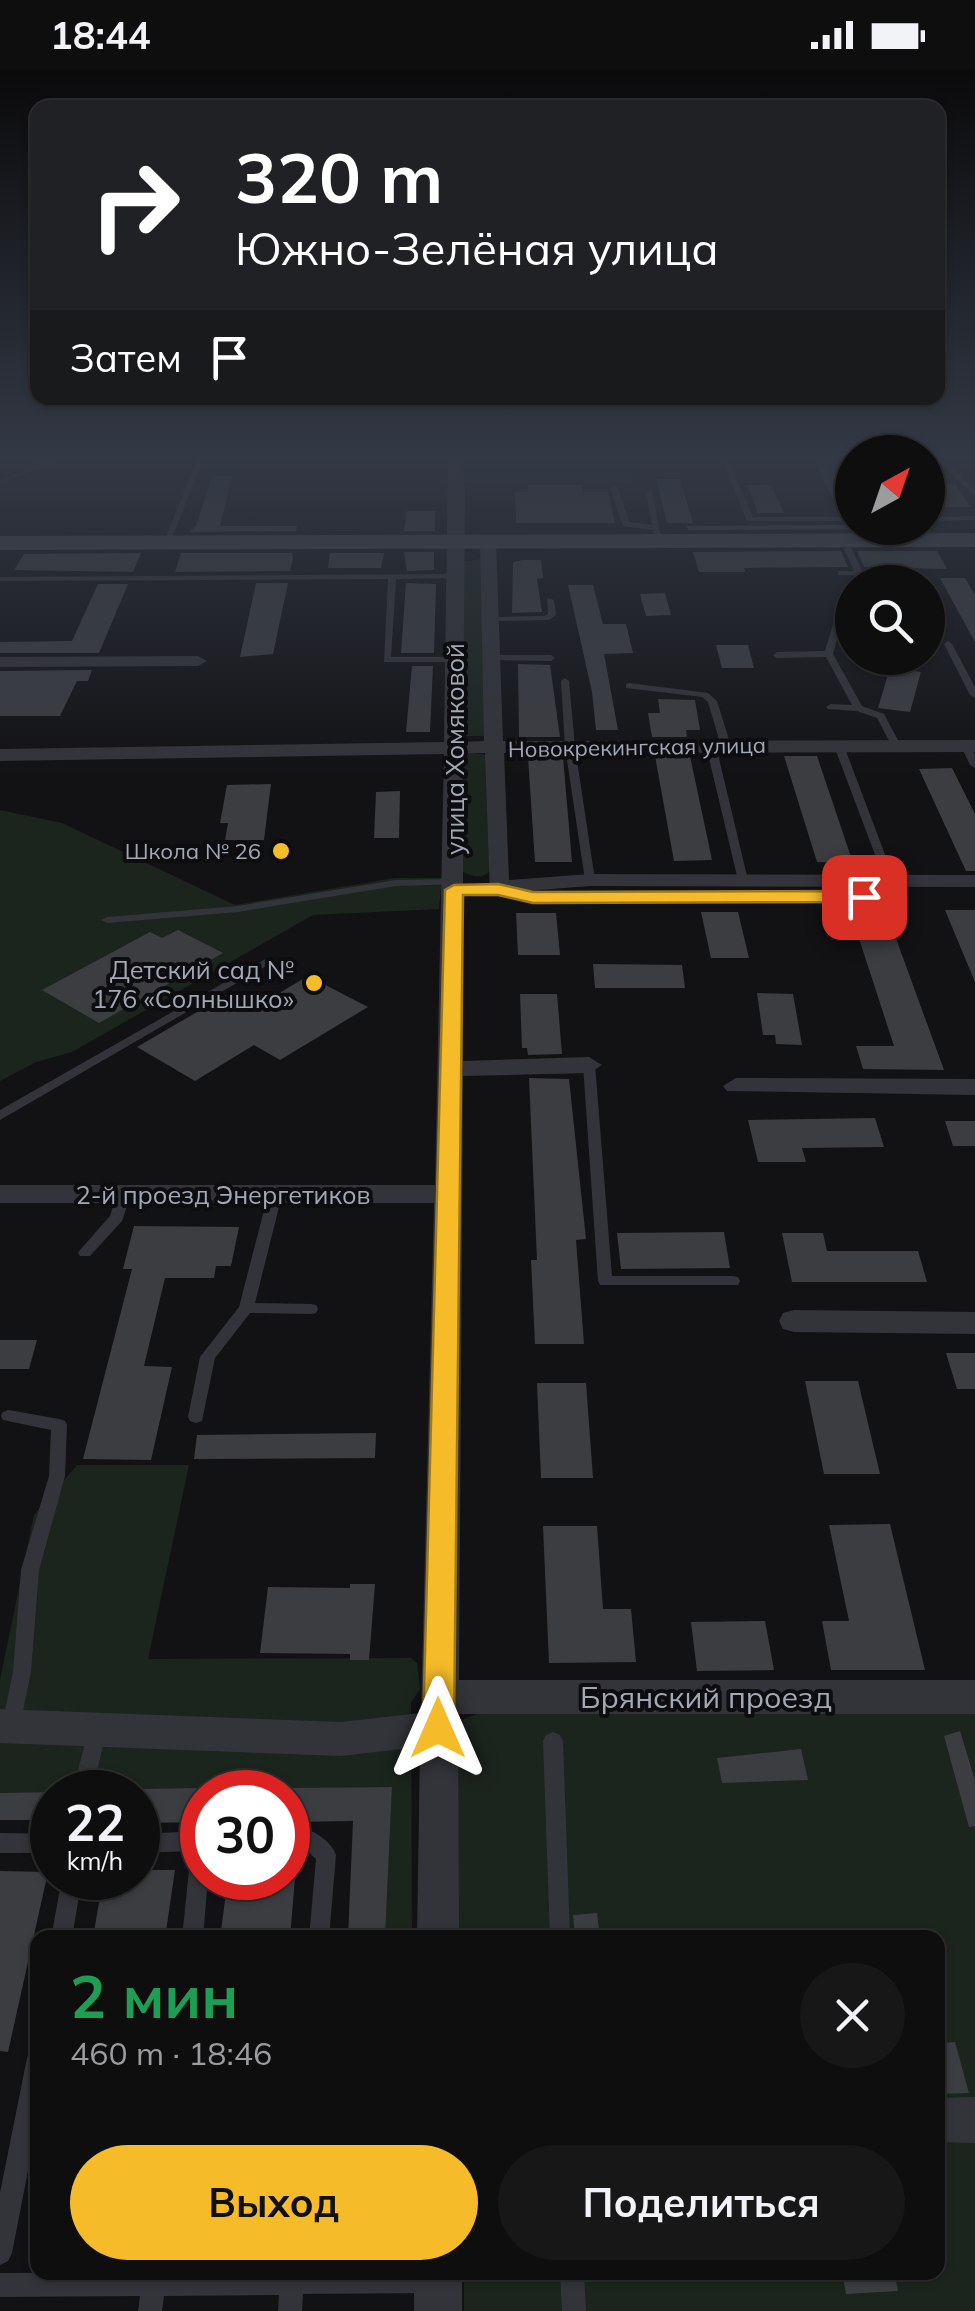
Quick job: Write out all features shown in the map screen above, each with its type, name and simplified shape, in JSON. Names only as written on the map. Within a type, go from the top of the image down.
[{"type":"street","name":"улица Хомяковой","points":[[438,1930],[456,565]]},
{"type":"street","name":"улица Хомяковой","points":[[489,565],[498,890]]},
{"type":"street","points":[[0,662],[198,661]]},
{"type":"street","name":"Новокрекингская улица","points":[[0,754],[971,746]]},
{"type":"street","points":[[498,890],[526,883],[590,880],[975,881]]},
{"type":"street","points":[[454,886],[533,897],[975,896]]},
{"type":"street","points":[[451,1068],[589,1065]]},
{"type":"street","points":[[736,1086],[975,1088]]},
{"type":"street","name":"2-й проезд Энергетиков","points":[[0,1194],[446,1194]]},
{"type":"street","points":[[794,1321],[975,1323]]},
{"type":"street","name":"Брянский проезд","points":[[5,1726],[341,1739],[438,1713],[975,1698]]},
{"type":"street","points":[[945,2120],[975,2120]]},
{"type":"lane","points":[[1,581],[456,576]]},
{"type":"lane","points":[[392,577],[387,660],[454,660]]},
{"type":"lane","points":[[490,619],[546,618],[552,616],[550,600]]},
{"type":"lane","points":[[835,631],[829,654],[858,708]]},
{"type":"lane","points":[[948,644],[975,695]]},
{"type":"lane","points":[[777,655],[829,654]]},
{"type":"lane","points":[[492,658],[551,658]]},
{"type":"lane","points":[[565,681],[570,747],[590,880]]},
{"type":"lane","points":[[630,686],[705,695],[712,701],[743,880]]},
{"type":"lane","points":[[830,708],[858,708],[880,716],[896,746]]},
{"type":"lane","points":[[839,746],[890,881]]},
{"type":"lane","points":[[971,746],[975,765]]},
{"type":"lane","points":[[107,920],[238,909],[396,884],[454,886]]},
{"type":"lane","points":[[0,1116],[270,960]]},
{"type":"lane","points":[[589,1065],[605,1281],[733,1281]]},
{"type":"lane","points":[[84,1254],[117,1218],[124,1194]]},
{"type":"lane","points":[[196,1417],[208,1357],[246,1308],[274,1195]]},
{"type":"lane","points":[[246,1308],[311,1308]]},
{"type":"lane","points":[[5,1726],[22,1672],[30,1570],[57,1476],[59,1424],[9,1416]]},
{"type":"lane","points":[[88,1770],[98,1728]]},
{"type":"lane","points":[[553,1741],[560,1930]]},
{"type":"lane","points":[[310,1841],[326,1855],[321,1930]]},
{"type":"lane","points":[[0,1843],[30,1844]]},
{"type":"lane","points":[[62,1930],[68,1900]]},
{"type":"lane","points":[[193,1930],[196,1900]]},
{"type":"lane","points":[[0,2253],[30,2099]]},
{"type":"lane","points":[[0,2286],[116,2280]]},
{"type":"lane","points":[[150,2311],[154,2280]]},
{"type":"lane","points":[[290,2311],[292,2280]]},
{"type":"lane","points":[[332,2280],[438,2288]]},
{"type":"lane","points":[[572,2280],[574,2311]]},
{"type":"shaded area","points":[[463,565],[481,565],[486,736],[458,736]]},
{"type":"shaded area","points":[[470,752],[490,756],[490,870],[479,876],[458,868],[459,756]]},
{"type":"shaded area","points":[[0,810],[62,823],[235,905],[395,878],[442,878],[439,909],[313,915],[72,1052],[36,1062],[0,1081]]},
{"type":"shaded area","points":[[77,1465],[189,1465],[148,1659],[411,1658],[417,1663],[420,1689],[411,1703],[412,1930],[385,1930],[392,1787],[310,1788],[310,1770],[180,1770],[180,1790],[160,1791],[160,1770],[30,1770],[30,1793],[0,1793],[0,1680],[34,1515]]},
{"type":"shaded area","points":[[485,1711],[975,1713],[975,2311],[464,2311],[464,2280],[945,2280],[945,1930],[457,1930],[452,1730],[464,1719]]},
{"type":"building","points":[[17,565],[136,565],[133,572],[14,570]]},
{"type":"building","points":[[177,565],[292,565],[290,571],[175,572]]},
{"type":"building","points":[[328,565],[382,565],[381,568],[328,568]]},
{"type":"building","points":[[406,565],[434,565],[434,570],[407,571]]},
{"type":"building","points":[[513,565],[542,565],[543,578],[537,579],[542,612],[512,613]]},
{"type":"building","points":[[697,565],[847,565],[744,568],[745,572],[699,572]]},
{"type":"building","points":[[945,578],[965,578],[975,595],[975,642],[945,587]]},
{"type":"building","points":[[256,583],[288,583],[273,654],[240,657]]},
{"type":"building","points":[[406,583],[436,584],[434,653],[401,653]]},
{"type":"building","points":[[98,584],[128,584],[99,653],[0,653],[0,642],[72,641]]},
{"type":"building","points":[[568,585],[593,585],[603,624],[626,624],[633,653],[604,654],[618,730],[596,730],[592,692]]},
{"type":"building","points":[[665,593],[671,615],[646,616],[640,594]]},
{"type":"building","points":[[716,645],[748,645],[754,668],[722,668]]},
{"type":"building","points":[[518,664],[550,665],[560,737],[519,737]]},
{"type":"building","points":[[412,666],[433,666],[430,732],[406,732]]},
{"type":"building","points":[[92,670],[88,681],[77,681],[60,716],[0,716],[0,671]]},
{"type":"building","points":[[888,675],[920,675],[910,712],[878,708]]},
{"type":"building","points":[[658,699],[695,700],[700,730],[686,730],[687,737],[652,737],[648,713],[660,713]]},
{"type":"building","points":[[655,756],[690,756],[712,860],[674,861]]},
{"type":"building","points":[[784,756],[817,756],[853,863],[817,862]]},
{"type":"building","points":[[528,757],[563,757],[572,862],[535,862]]},
{"type":"building","points":[[952,768],[975,814],[975,871],[966,871],[919,769]]},
{"type":"building","points":[[271,784],[264,840],[225,840],[228,823],[220,823],[227,785]]},
{"type":"building","points":[[400,791],[399,838],[374,838],[376,792]]},
{"type":"building","points":[[945,910],[975,910],[975,982]]},
{"type":"building","points":[[701,912],[738,912],[749,958],[711,958]]},
{"type":"building","points":[[516,913],[556,913],[560,955],[518,955]]},
{"type":"building","points":[[851,914],[887,914],[944,1070],[863,1069],[856,1046],[894,1046]]},
{"type":"building","points":[[178,930],[223,953],[99,1023],[42,990],[150,932],[162,938]]},
{"type":"building","points":[[593,964],[682,965],[685,988],[595,988]]},
{"type":"building","points":[[308,976],[368,1007],[280,1060],[254,1045],[195,1081],[137,1047],[228,994],[254,1008]]},
{"type":"building","points":[[757,993],[793,994],[802,1045],[776,1044],[775,1035],[763,1035]]},
{"type":"building","points":[[520,994],[557,994],[562,1054],[528,1055],[527,1048],[522,1048]]},
{"type":"building","points":[[529,1078],[569,1079],[586,1239],[576,1240],[584,1344],[535,1344],[531,1260],[537,1260]]},
{"type":"building","points":[[875,1118],[884,1147],[802,1148],[806,1162],[758,1162],[748,1120]]},
{"type":"building","points":[[945,1121],[975,1121],[975,1146],[953,1146]]},
{"type":"building","points":[[134,1226],[239,1227],[231,1266],[216,1266],[214,1278],[165,1278],[144,1366],[172,1367],[151,1460],[83,1459],[132,1269],[123,1269]]},
{"type":"building","points":[[724,1232],[730,1268],[621,1269],[617,1233]]},
{"type":"building","points":[[782,1233],[823,1233],[827,1251],[918,1251],[927,1282],[792,1282]]},
{"type":"building","points":[[0,1340],[37,1340],[29,1369],[0,1369]]},
{"type":"building","points":[[946,1353],[975,1353],[975,1389],[957,1389]]},
{"type":"building","points":[[805,1381],[858,1381],[880,1474],[824,1474]]},
{"type":"building","points":[[537,1383],[586,1383],[593,1478],[541,1478]]},
{"type":"building","points":[[376,1433],[375,1458],[194,1459],[197,1435]]},
{"type":"building","points":[[890,1524],[925,1670],[831,1670],[822,1621],[849,1621],[829,1525]]},
{"type":"building","points":[[543,1526],[597,1526],[603,1609],[631,1609],[636,1662],[549,1663]]},
{"type":"building","points":[[350,1584],[375,1584],[369,1660],[350,1660],[350,1654],[260,1653],[268,1587],[350,1588]]},
{"type":"building","points":[[765,1621],[774,1670],[697,1671],[691,1622]]},
{"type":"building","points":[[960,1731],[975,1780],[975,1826],[969,1827],[944,1736]]},
{"type":"building","points":[[801,1749],[808,1780],[722,1783],[717,1758]]},
{"type":"building","points":[[392,1787],[385,1930],[348,1930],[353,1821],[310,1822],[310,1788]]},
{"type":"building","points":[[180,1788],[180,1822],[160,1823],[160,1789]]},
{"type":"building","points":[[30,1792],[30,1820],[0,1820],[0,1793]]},
{"type":"building","points":[[160,1870],[175,1870],[166,1930],[94,1930],[99,1900],[160,1900]]},
{"type":"building","points":[[0,1871],[30,1872],[30,1900],[42,1900],[35,1930],[30,1930],[30,1953],[8,2052],[0,2051]]},
{"type":"building","points":[[225,1900],[293,1900],[291,1930],[221,1930]]},
{"type":"building","points":[[597,1913],[599,1930],[574,1930],[573,1915]]},
{"type":"building","points":[[955,2042],[969,2093],[945,2094],[945,2043]]},
{"type":"building","points":[[843,2280],[896,2280],[898,2291],[846,2294]]},
{"type":"place","name":"Школа № 26","points":[[281,851]]},
{"type":"place","name":"Детский сад № 176 «Солнышко»","points":[[314,983]]},
{"type":"route","points":[[438,1728],[454,890],[498,890],[533,897],[864,897]]}]
